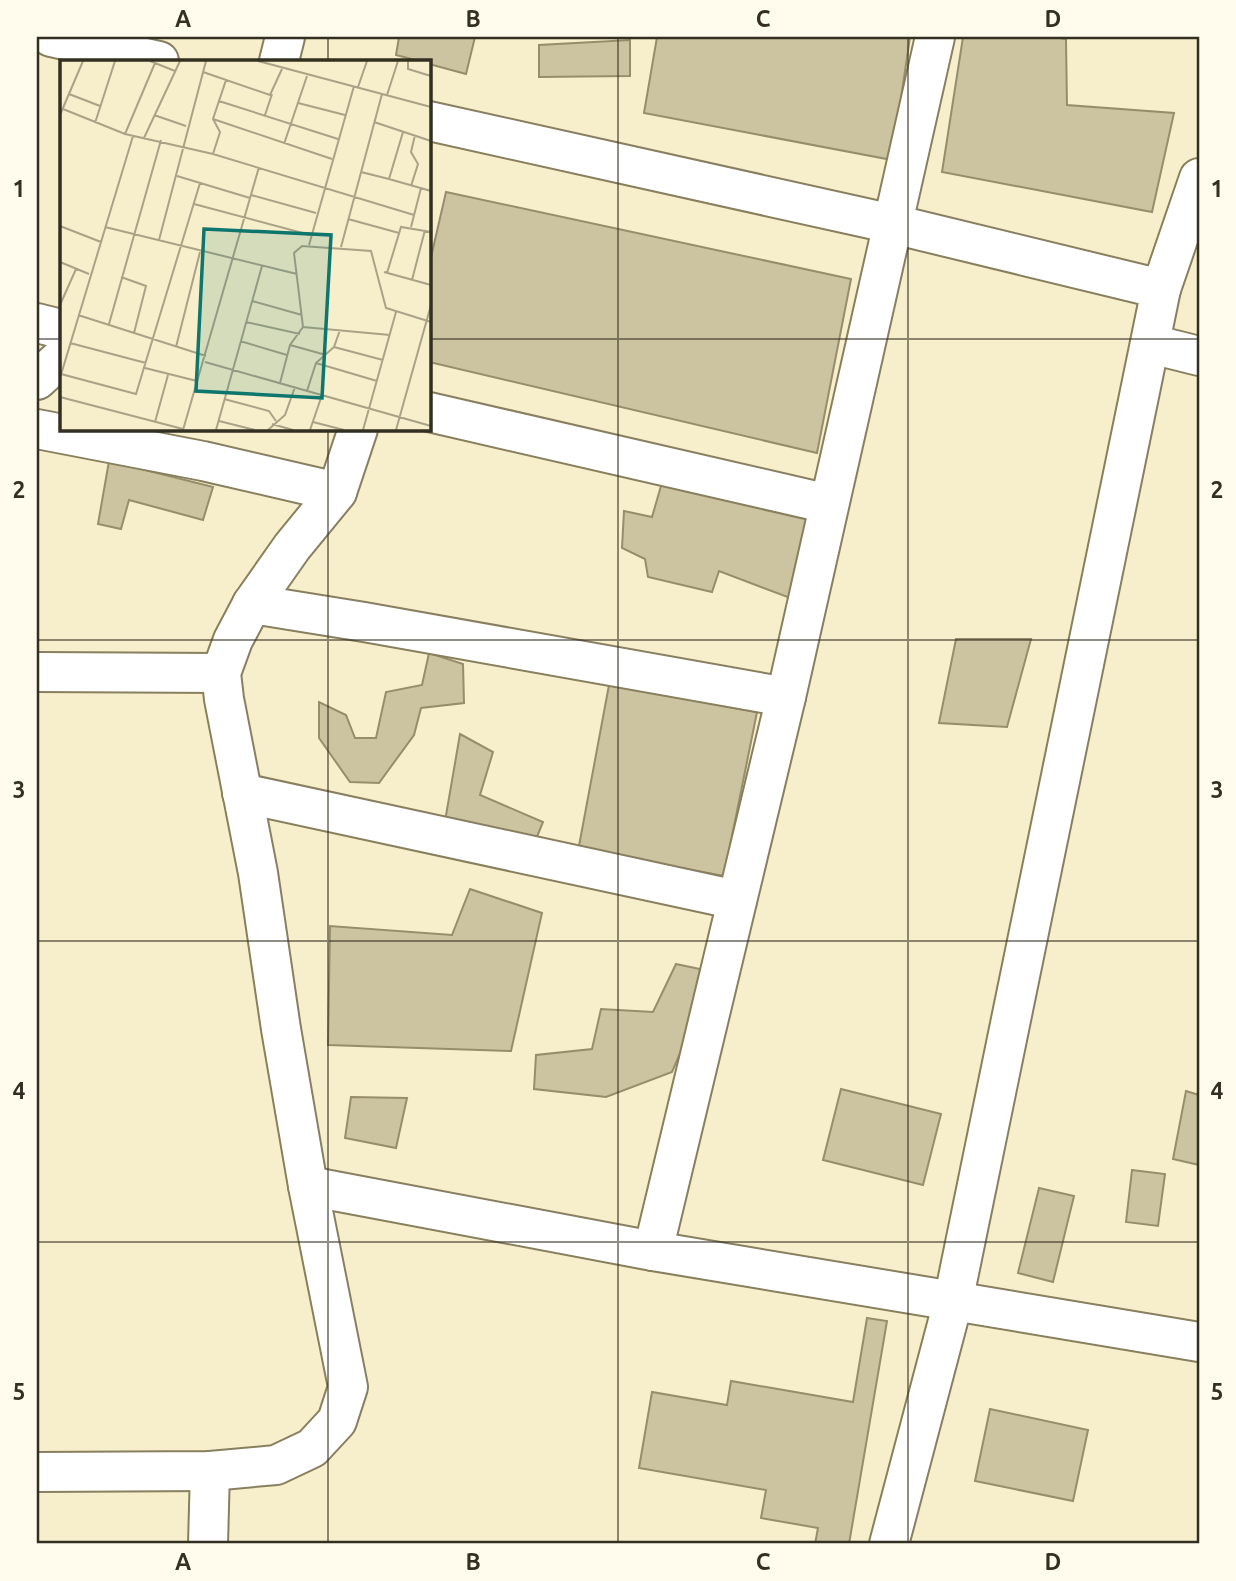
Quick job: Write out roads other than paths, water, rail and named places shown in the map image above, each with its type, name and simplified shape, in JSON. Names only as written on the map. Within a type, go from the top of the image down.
[{"type":"street","points":[[51,37],[151,60]]},
{"type":"street","points":[[279,60],[285,37]]},
{"type":"street","points":[[653,1251],[786,697],[935,37]]},
{"type":"street","points":[[430,121],[893,224],[1161,289]]},
{"type":"street","points":[[889,1544],[953,1302],[1161,289],[1199,178]]},
{"type":"street","points":[[37,323],[60,329]]},
{"type":"street","points":[[1151,344],[1199,356]]},
{"type":"street","points":[[37,380],[60,359]]},
{"type":"street","points":[[430,412],[829,504]]},
{"type":"street","points":[[37,429],[203,461],[337,492]]},
{"type":"street","points":[[37,1472],[210,1471],[276,1465],[312,1448],[337,1421],[348,1387],[308,1186],[258,873],[224,699],[222,673],[233,640],[251,604],[292,547],[337,492],[358,430]]},
{"type":"street","points":[[251,604],[786,697]]},
{"type":"street","points":[[37,672],[222,673]]},
{"type":"street","points":[[242,793],[737,900]]},
{"type":"street","points":[[308,1186],[653,1251],[1199,1342]]},
{"type":"street","points":[[208,1544],[210,1471]]}]
